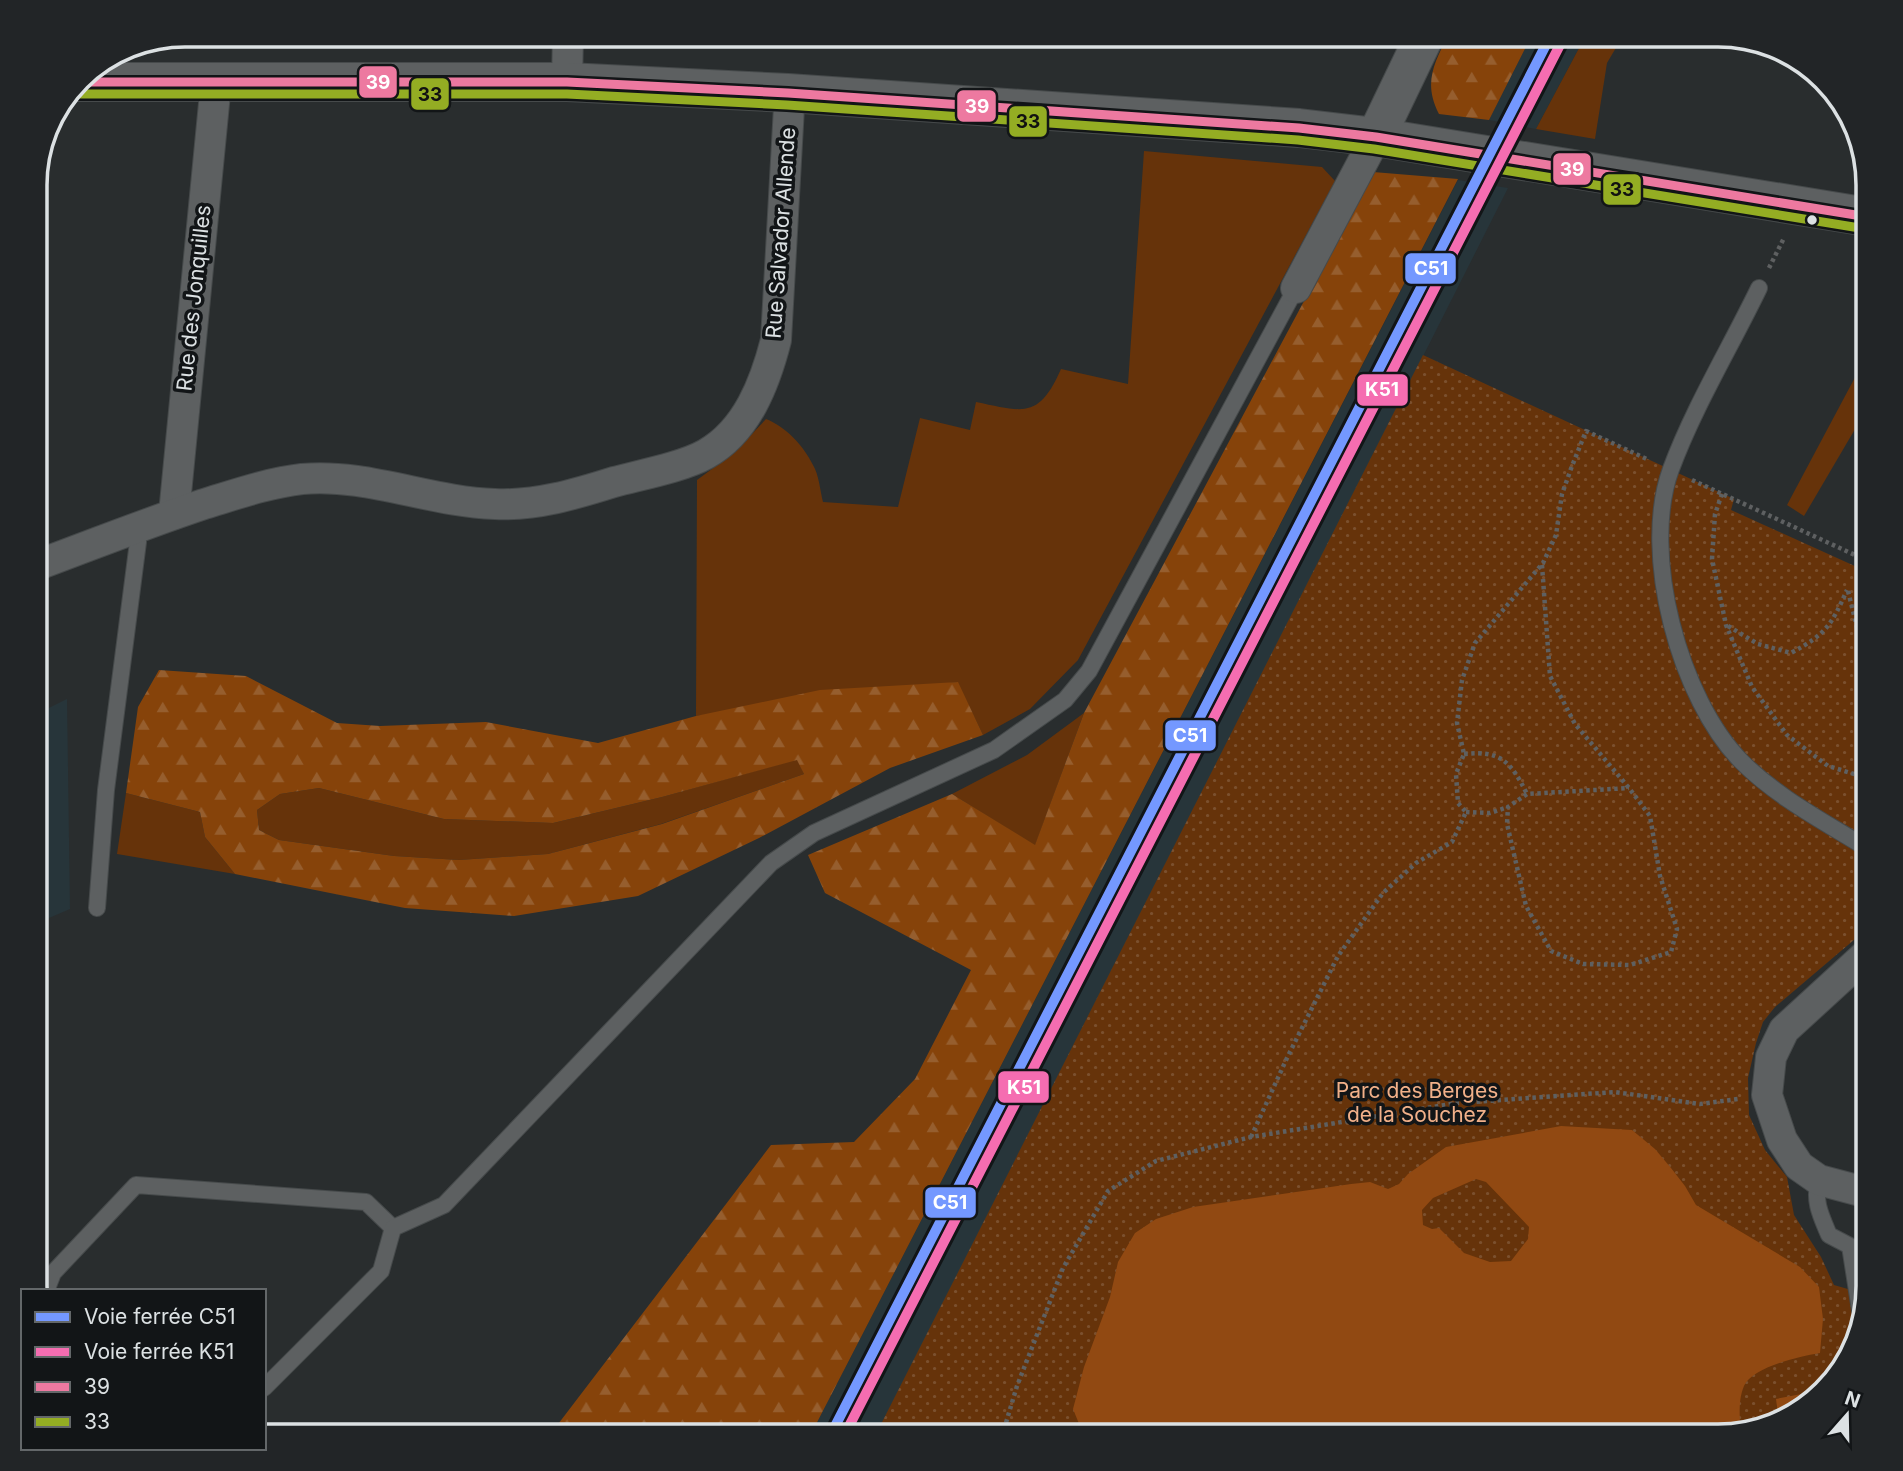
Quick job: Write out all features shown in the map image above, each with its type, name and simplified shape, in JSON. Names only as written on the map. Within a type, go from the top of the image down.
[{"type":"street","points":[[1296,288],[1376,137],[1419,47]]},
{"type":"street","points":[[567,82],[568,48]]},
{"type":"street","points":[[93,82],[567,82],[788,93],[1299,128],[1376,137],[1856,215]]},
{"type":"street","name":"Rue des Jonquilles","points":[[174,514],[216,83]]},
{"type":"street","name":"Rue Salvador Allende","points":[[48,561],[174,514],[261,486],[314,479],[363,482],[460,501],[496,505],[533,503],[568,496],[705,454],[725,439],[756,400],[768,372],[776,340],[788,93]]},
{"type":"street","points":[[1856,964],[1784,1030],[1771,1057],[1767,1095],[1782,1140],[1799,1167],[1819,1180],[1856,1190]]},
{"type":"lane","points":[[266,1386],[380,1271],[393,1228],[444,1205],[771,863],[814,833],[994,750],[1065,701],[1088,671],[1296,288]]},
{"type":"lane","points":[[1759,288],[1671,470],[1661,527],[1661,567],[1665,600],[1676,642],[1705,712],[1740,760],[1771,788],[1856,841]]},
{"type":"lane","points":[[97,908],[106,790],[138,542],[136,528]]},
{"type":"lane","points":[[1819,1180],[1816,1191],[1818,1209],[1829,1235],[1850,1245],[1856,1284]]},
{"type":"lane","points":[[48,1286],[53,1273],[136,1185],[366,1202],[393,1228]]},
{"type":"path","points":[[1768,272],[1790,228]]},
{"type":"path","points":[[1629,788],[1527,794],[1508,807],[1490,813],[1466,812],[1458,803],[1457,774],[1464,754],[1457,723],[1462,680],[1475,643],[1542,564],[1556,535],[1562,494],[1586,432],[1856,555]]},
{"type":"path","points":[[1722,494],[1715,514],[1712,559],[1726,625],[1752,687],[1787,734],[1828,766],[1856,776]]},
{"type":"path","points":[[1508,807],[1507,824],[1526,906],[1551,951],[1583,964],[1630,965],[1671,952],[1677,929],[1660,876],[1650,816],[1575,724],[1550,676],[1542,564]]},
{"type":"path","points":[[1726,625],[1758,644],[1791,653],[1813,641],[1833,622],[1847,590],[1856,625]]},
{"type":"path","points":[[1464,754],[1485,752],[1506,760],[1527,794]]},
{"type":"path","points":[[1251,1137],[1338,956],[1382,893],[1416,863],[1452,842],[1466,812]]},
{"type":"path","points":[[1006,1424],[1017,1386],[1063,1268],[1108,1192],[1156,1161],[1251,1137],[1457,1103],[1615,1092],[1700,1104],[1767,1095]]},
{"type":"shaded area","points":[[1526,47],[1580,47],[1536,129],[1489,120]]},
{"type":"shaded area","points":[[1458,180],[1508,188],[881,1424],[816,1424]]},
{"type":"shaded area","points":[[67,699],[70,909],[48,918],[48,708]]},
{"type":"shaded area","points":[[1561,1126],[1632,1130],[1655,1149],[1685,1186],[1696,1205],[1800,1267],[1819,1287],[1823,1319],[1820,1353],[1778,1364],[1757,1373],[1744,1386],[1740,1422],[1718,1424],[1079,1424],[1073,1409],[1084,1367],[1110,1297],[1118,1262],[1135,1233],[1156,1219],[1193,1207],[1370,1182],[1388,1189],[1399,1184],[1408,1174],[1446,1147]],"holes":[[[1476,1179],[1486,1182],[1529,1227],[1528,1239],[1511,1261],[1490,1262],[1464,1253],[1439,1228],[1432,1229],[1423,1225],[1422,1210],[1433,1198]]]},
{"type":"shaded area","points":[[1803,1394],[1787,1405],[1778,1411],[1776,1399]]},
{"type":"green space","points":[[1443,47],[1526,47],[1489,120],[1439,114],[1431,83]]},
{"type":"green space","points":[[1580,47],[1616,47],[1607,63],[1595,139],[1536,129]]},
{"type":"green space","points":[[1144,151],[1322,167],[1335,181],[1078,660],[1030,709],[983,735],[957,682],[696,716],[697,480],[735,452],[766,419],[787,432],[804,450],[817,473],[823,502],[898,507],[920,418],[970,430],[976,402],[1006,408],[1028,408],[1045,397],[1061,369],[1128,384]]},
{"type":"green space","points":[[1373,172],[1458,179],[816,1424],[558,1424],[771,1145],[854,1142],[915,1079],[971,970],[825,893],[808,855],[952,794],[1035,845],[1084,713]]},
{"type":"green space","name":"Parc des Berges de la Souchez","points":[[1423,355],[1734,499],[1731,510],[1856,567],[1856,938],[1775,1007],[1763,1022],[1748,1078],[1749,1115],[1765,1150],[1787,1177],[1794,1215],[1821,1257],[1834,1285],[1855,1291],[1853,1313],[1842,1347],[1827,1370],[1818,1380],[1812,1380],[1812,1386],[1802,1395],[1779,1410],[1762,1416],[1718,1424],[881,1424]]},
{"type":"green space","points":[[1856,376],[1856,427],[1804,516],[1787,505]]},
{"type":"green space","points":[[159,670],[246,676],[337,723],[380,726],[486,722],[598,743],[696,716],[820,690],[958,682],[983,735],[890,768],[759,838],[638,896],[514,916],[405,908],[235,874],[205,837],[200,812],[126,793],[138,707]],"holes":[[[797,760],[804,774],[662,824],[548,854],[459,860],[394,856],[279,840],[259,830],[257,810],[280,794],[319,788],[444,819],[553,823]]]},
{"type":"green space","points":[[1084,713],[1035,846],[952,794],[1027,755]]},
{"type":"green space","points":[[798,759],[804,774],[661,824],[548,854],[459,860],[394,856],[279,840],[259,830],[257,810],[280,794],[319,788],[444,819],[553,823],[662,797]]},
{"type":"green space","points":[[126,793],[200,812],[205,837],[235,874],[117,854]]},
{"type":"rail line","name":"C51","points":[[836,1424],[1545,47]]},
{"type":"rail line","name":"K51","points":[[850,1424],[1559,47]]},
{"type":"transit line","name":"39","points":[[93,82],[567,82],[788,93],[1299,128],[1376,137],[1856,215]]},
{"type":"transit line","name":"33","points":[[82,94],[567,94],[787,105],[1298,140],[1374,149],[1856,227]]}]
